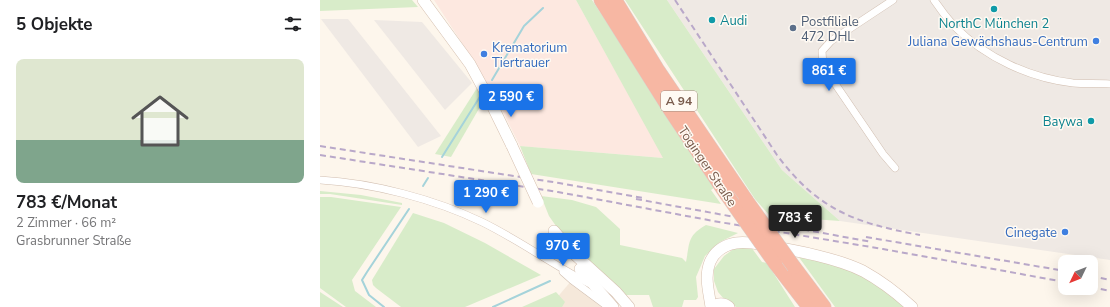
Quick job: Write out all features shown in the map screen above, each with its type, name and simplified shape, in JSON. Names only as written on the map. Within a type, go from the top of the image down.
[{"type":"highway","name":"Töginger Straße","points":[[601,0],[669,108],[727,195],[809,307]]},
{"type":"highway","name":"Töginger Straße","points":[[615,0],[657,69],[746,200],[824,307]]},
{"type":"highway","points":[[775,262],[776,271],[799,307]]},
{"type":"street","points":[[424,0],[470,64],[489,99],[538,202]]},
{"type":"street","points":[[893,0],[831,41],[822,51],[823,66],[882,154],[895,168]]},
{"type":"street","points":[[935,1],[945,16],[965,36],[987,52],[1011,66],[1056,80],[1074,83],[1108,83]]},
{"type":"street","points":[[320,180],[341,181],[420,198],[482,222],[559,268],[627,304]]},
{"type":"street","points":[[613,307],[563,250],[554,231],[588,268],[627,304]]},
{"type":"street","points":[[718,306],[708,288],[707,272],[710,261],[717,251],[726,245],[746,242],[793,250],[848,265],[880,281],[912,307]]},
{"type":"street","points":[[559,268],[572,280],[608,307]]},
{"type":"shaded area","points":[[434,0],[576,0],[664,158],[520,146],[492,90]]},
{"type":"shaded area","points":[[667,0],[1110,0],[1110,260],[1098,258],[1098,255],[1075,255],[840,221],[782,170]]},
{"type":"shaded area","points":[[321,19],[348,19],[441,136],[418,147]]},
{"type":"shaded area","points":[[374,20],[422,22],[472,83],[445,110]]},
{"type":"shaded area","points":[[578,273],[608,307],[549,307]]},
{"type":"green space","points":[[320,0],[412,0],[418,7],[320,11]]},
{"type":"green space","points":[[576,0],[592,0],[715,187],[711,190],[721,204],[531,174],[520,146],[663,158]]},
{"type":"green space","points":[[625,0],[667,0],[782,170],[840,221],[770,216],[755,199]]},
{"type":"green space","points":[[477,88],[484,100],[451,157],[435,154]]},
{"type":"green space","points":[[320,191],[361,195],[402,203],[402,205],[330,194],[320,194]]},
{"type":"green space","points":[[541,196],[572,200],[596,207],[620,229],[620,245],[682,258],[686,262],[692,236],[706,225],[738,233],[720,242],[705,256],[696,277],[698,297],[696,300],[684,300],[682,307],[653,307],[649,295],[625,295],[563,236],[549,216]]},
{"type":"green space","points":[[320,197],[331,197],[401,207],[352,280],[355,291],[376,307],[346,307],[320,288]]},
{"type":"green space","points":[[413,213],[444,223],[485,243],[541,275],[465,307],[401,307],[376,288],[373,285],[372,280]]},
{"type":"green space","points":[[751,247],[762,262],[767,263],[795,307],[736,307],[724,299],[718,292],[714,281],[714,269],[724,256],[735,248]]},
{"type":"green space","points":[[798,256],[837,264],[869,277],[907,307],[835,307]]},
{"type":"green space","points":[[320,292],[343,307],[320,307]]},
{"type":"green space","points":[[556,292],[565,302],[562,307],[522,307]]},
{"type":"waterway","points":[[492,80],[524,26],[543,8]]},
{"type":"waterway","points":[[442,157],[481,95]]},
{"type":"waterway","points":[[423,186],[428,178]]},
{"type":"waterway","points":[[384,307],[369,295],[362,280],[409,209]]},
{"type":"waterway","points":[[493,307],[550,281]]},
{"type":"railway","points":[[675,0],[777,155],[792,174],[823,201],[840,211],[857,219],[876,225],[920,235]]},
{"type":"railway","points":[[320,146],[559,183],[643,198]]},
{"type":"railway","points":[[320,155],[558,192],[719,222],[883,249],[1058,281]]},
{"type":"railway","points":[[636,199],[872,242]]},
{"type":"railway","points":[[866,237],[1058,270]]},
{"type":"railway","points":[[1098,277],[1110,280]]},
{"type":"railway","points":[[1098,288],[1110,291]]},
{"type":"place","name":"NorthC München 2","points":[[994,9]]},
{"type":"place","name":"Audi","points":[[712,20]]},
{"type":"place","name":"Postfiliale 472 DHL","points":[[793,28]]},
{"type":"place","name":"Juliana Gewächshaus-Centrum","points":[[1096,41]]},
{"type":"place","name":"Krematorium Tiertrauer","points":[[484,54]]},
{"type":"place","name":"Baywa","points":[[1091,121]]},
{"type":"place","name":"Cinegate","points":[[1065,232]]}]
